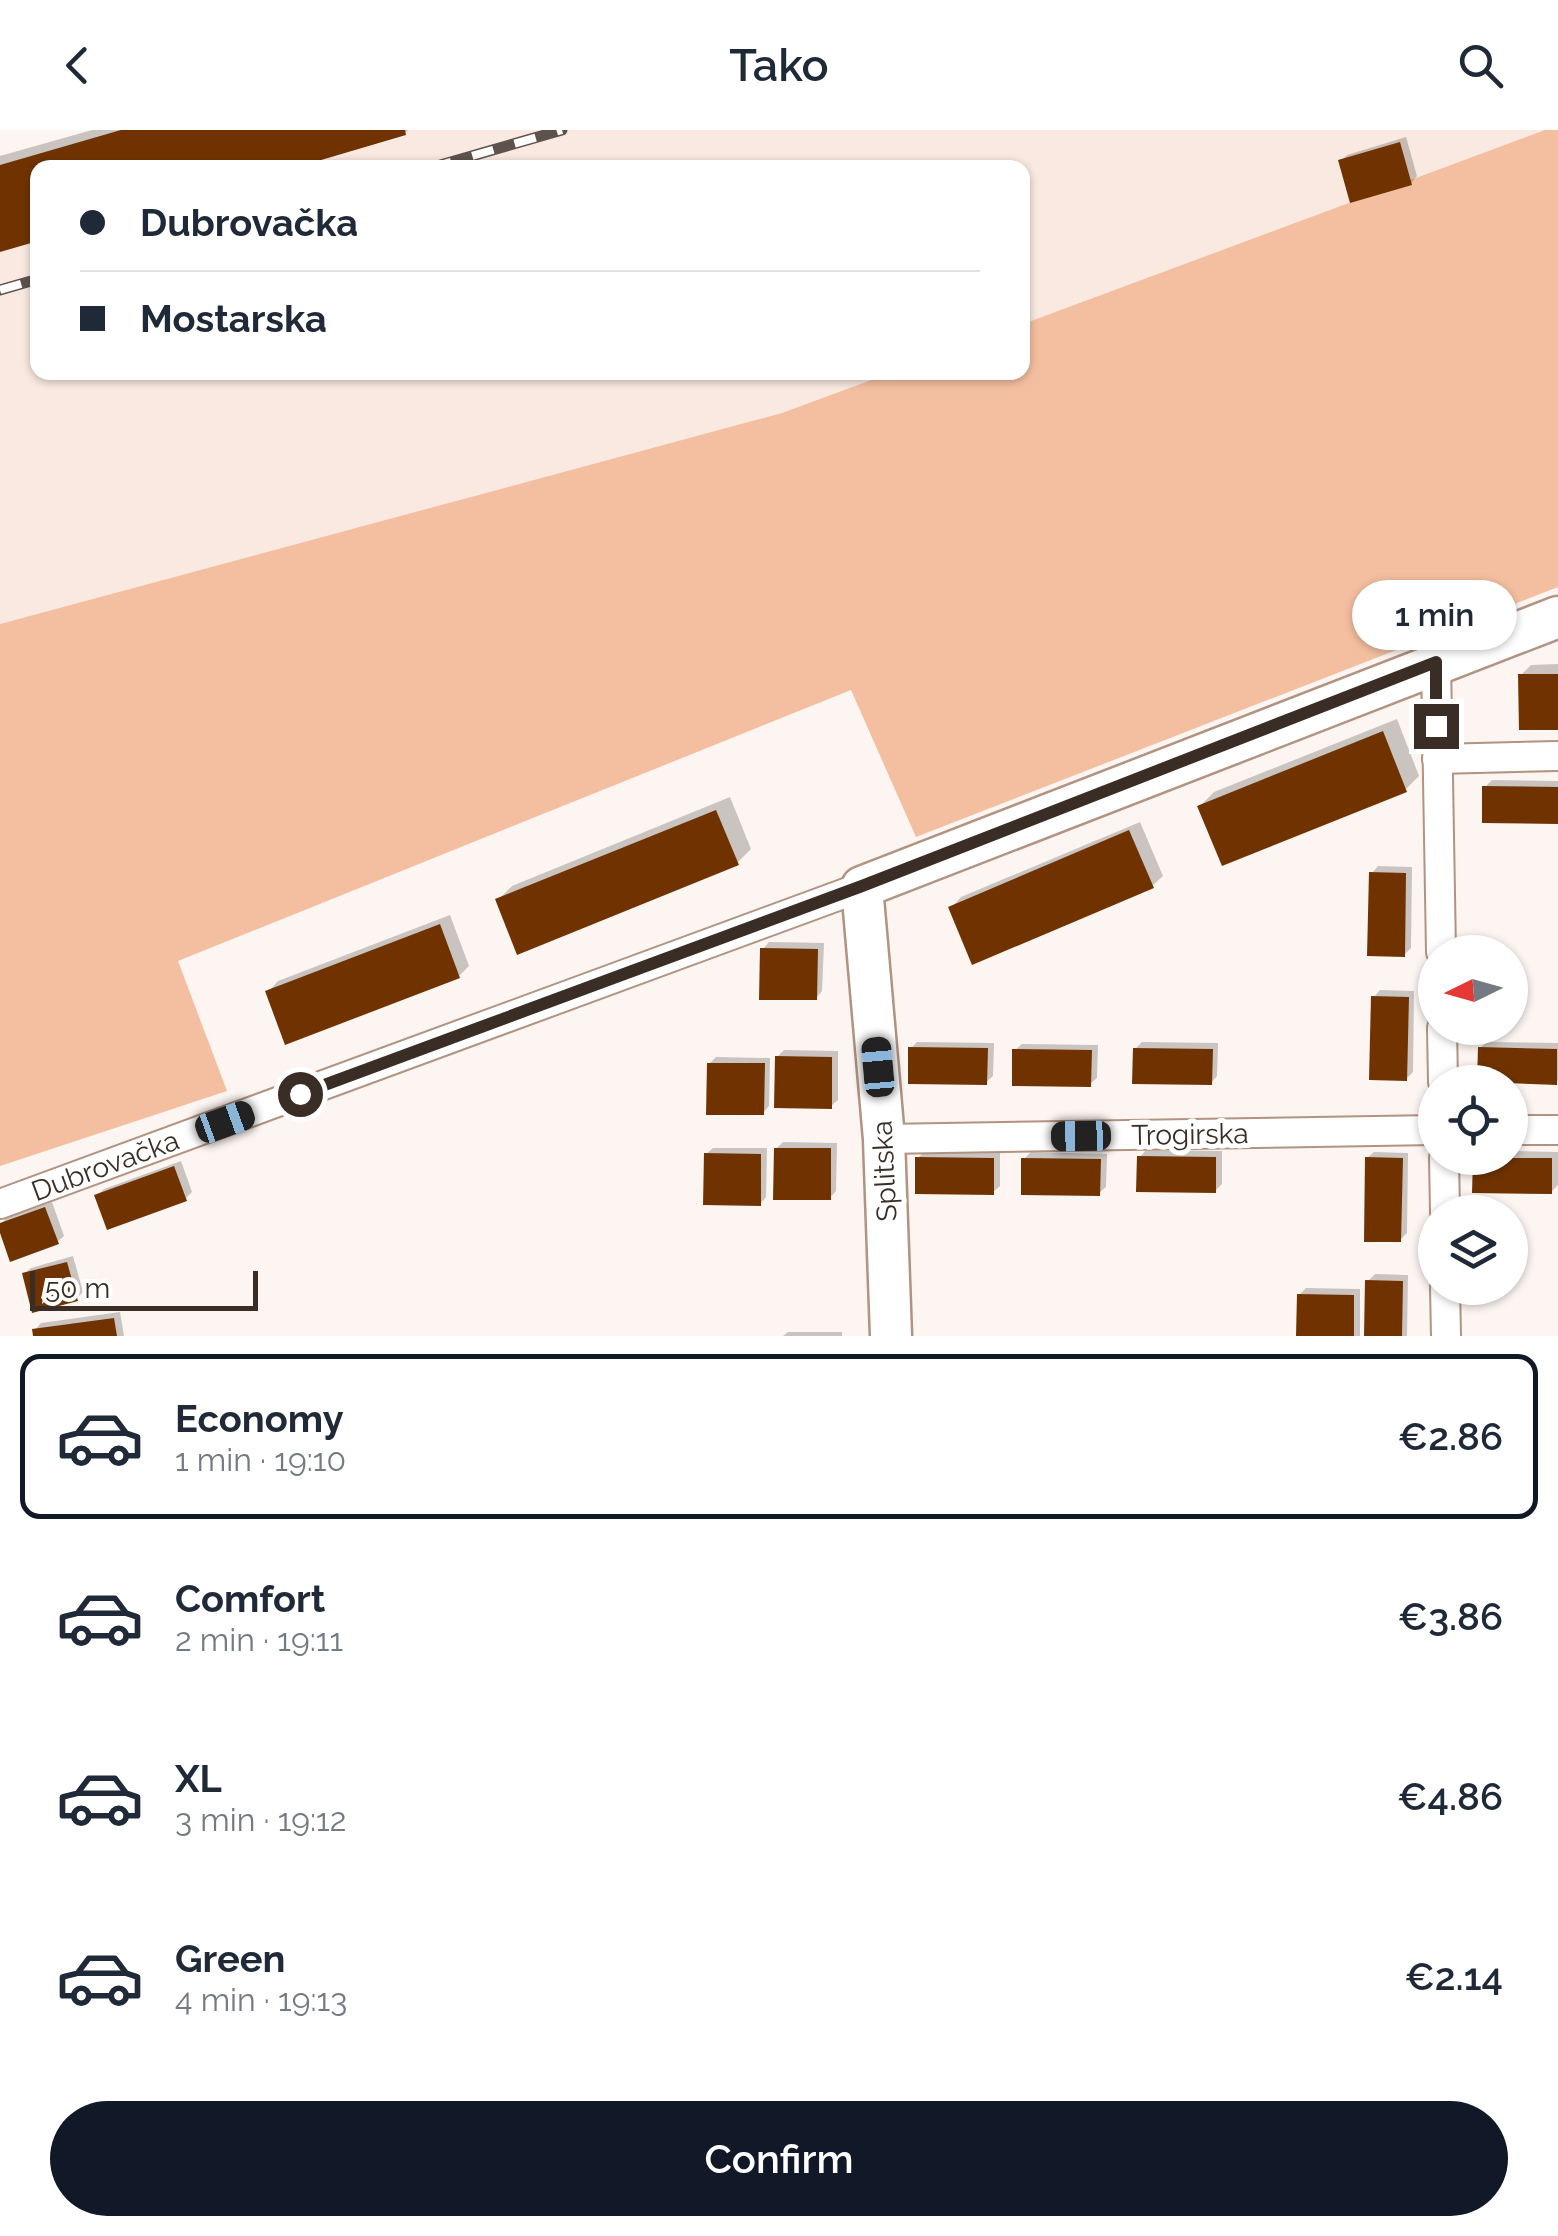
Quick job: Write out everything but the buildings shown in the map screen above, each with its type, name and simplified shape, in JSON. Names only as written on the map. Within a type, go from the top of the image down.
[{"type":"street","name":"Dubrovačka","points":[[0,1204],[862,886],[1558,617]]},
{"type":"street","points":[[1436,662],[1441,935]]},
{"type":"street","points":[[1437,759],[1558,756]]},
{"type":"street","name":"Splitska","points":[[862,886],[884,1139],[891,1336]]},
{"type":"street","name":"Trogirska","points":[[884,1139],[1418,1130]]},
{"type":"street","points":[[1528,1130],[1558,1130]]},
{"type":"street","points":[[1445,1305],[1446,1336]]},
{"type":"shaded area","points":[[405,130],[1545,130],[1030,321],[1030,160],[322,160],[406,136]]},
{"type":"shaded area","points":[[1545,130],[1558,130],[1558,587],[916,837],[851,690],[178,961],[227,1091],[0,1166],[0,624],[782,413],[871,380],[1030,380],[1030,321]]},
{"type":"shaded area","points":[[30,243],[30,380],[871,380],[782,413],[0,624],[0,252]]},
{"type":"railway","points":[[458,160],[562,130]]},
{"type":"railway","points":[[0,290],[30,281]]},
{"type":"route","points":[[300,1094],[862,886],[1436,662],[1436,726]]}]
